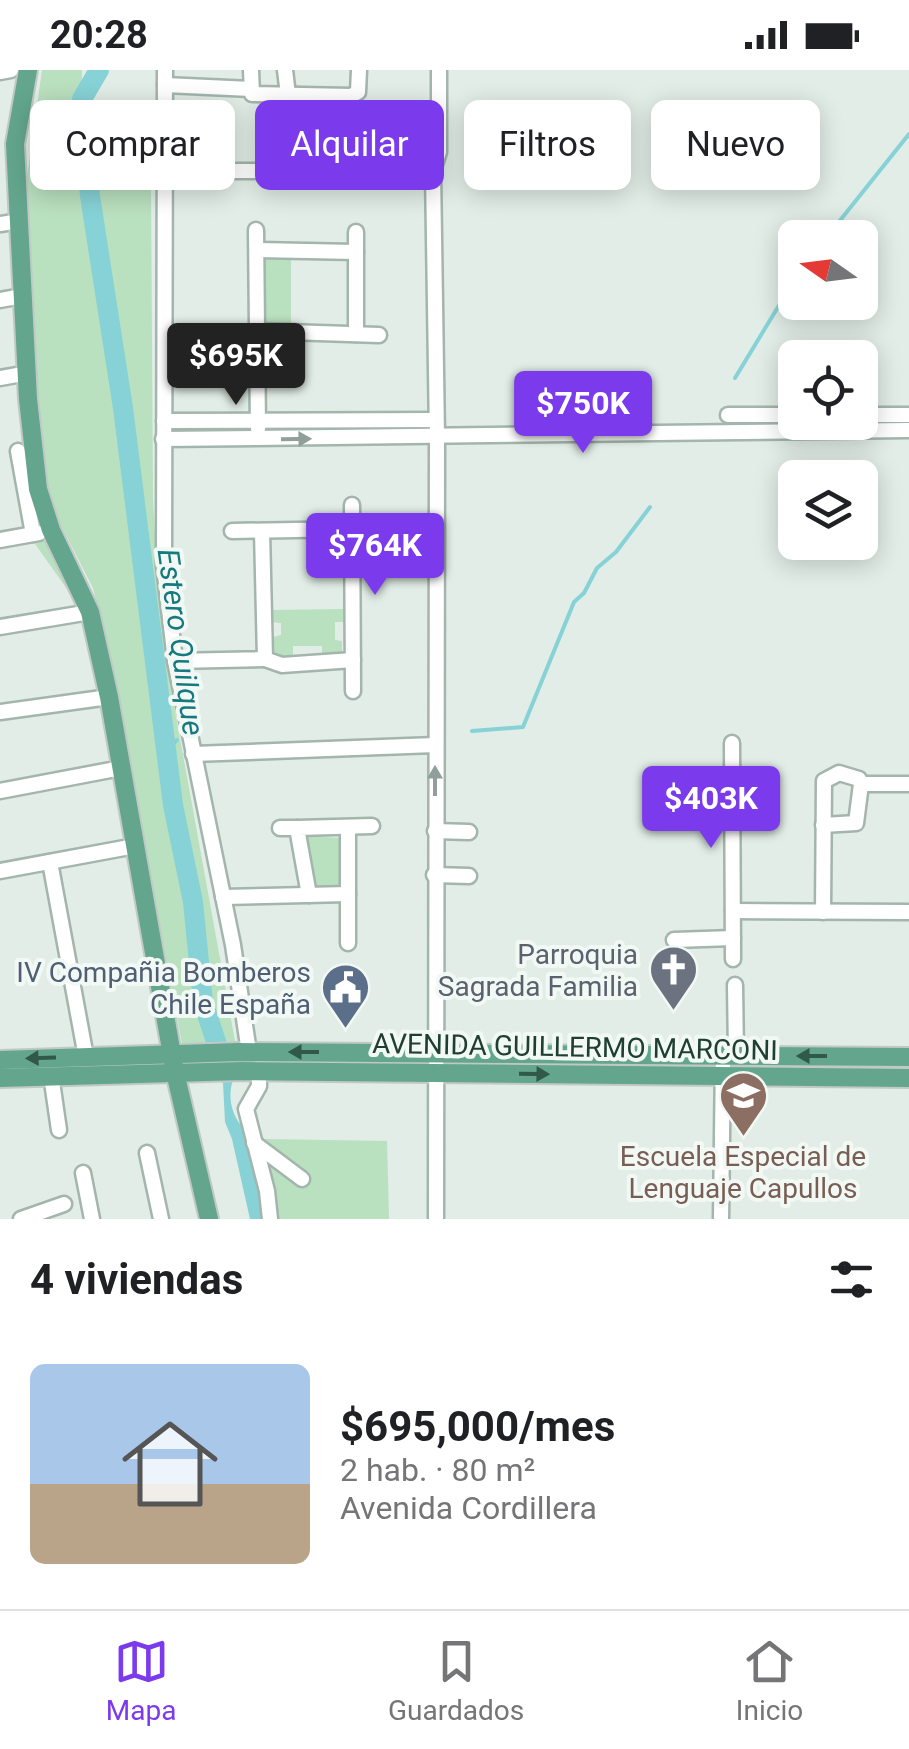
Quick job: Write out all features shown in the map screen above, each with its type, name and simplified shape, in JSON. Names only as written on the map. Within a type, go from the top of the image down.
[{"type":"main road","points":[[28,70],[7,145],[20,221],[28,373],[25,450],[38,489],[42,532],[90,612],[109,697],[174,1063],[209,1219]]},
{"type":"main road","name":"AVENIDA GUILLERMO MARCONI","points":[[0,1078],[174,1063],[342,1062],[436,1053],[909,1056]]},
{"type":"main road","name":"AVENIDA GUILLERMO MARCONI","points":[[0,1060],[86,1057],[174,1063]]},
{"type":"main road","name":"AVENIDA GUILLERMO MARCONI","points":[[342,1062],[436,1073],[909,1078]]},
{"type":"street","points":[[0,72],[11,70]]},
{"type":"street","points":[[251,70],[251,89],[255,95],[352,96],[360,88],[360,70]]},
{"type":"street","points":[[286,70],[288,95]]},
{"type":"street","points":[[440,70],[440,100]]},
{"type":"street","points":[[165,77],[251,89]]},
{"type":"street","points":[[164,190],[163,550],[175,661],[223,897],[247,1062],[259,1086],[246,1109],[267,1191],[270,1219]]},
{"type":"street","points":[[433,190],[436,1219]]},
{"type":"street","points":[[0,224],[20,221]]},
{"type":"street","points":[[256,230],[258,439]]},
{"type":"street","points":[[356,232],[356,334]]},
{"type":"street","points":[[258,250],[356,252]]},
{"type":"street","points":[[0,300],[22,296]]},
{"type":"street","points":[[258,331],[379,335]]},
{"type":"street","points":[[0,378],[28,373]]},
{"type":"street","points":[[878,415],[909,415]]},
{"type":"street","points":[[164,439],[436,437],[728,423],[778,417]]},
{"type":"street","points":[[164,421],[436,420]]},
{"type":"street","points":[[728,423],[909,430]]},
{"type":"street","points":[[0,454],[25,450]]},
{"type":"street","points":[[352,505],[354,691]]},
{"type":"street","points":[[232,531],[352,529]]},
{"type":"street","points":[[262,531],[266,658]]},
{"type":"street","points":[[0,540],[42,532]]},
{"type":"street","points":[[0,627],[90,612]]},
{"type":"street","points":[[175,661],[266,658],[282,665],[353,660]]},
{"type":"street","points":[[0,712],[109,697]]},
{"type":"street","points":[[732,743],[733,959]]},
{"type":"street","points":[[192,754],[435,746]]},
{"type":"street","points":[[0,791],[122,768]]},
{"type":"street","points":[[823,825],[856,823],[861,784],[858,778],[839,773],[824,781],[823,825],[823,912]]},
{"type":"street","points":[[861,784],[909,784]]},
{"type":"street","points":[[280,828],[372,826]]},
{"type":"street","points":[[348,827],[348,943]]},
{"type":"street","points":[[297,828],[309,895]]},
{"type":"street","points":[[435,831],[469,832]]},
{"type":"street","points":[[0,871],[135,846]]},
{"type":"street","points":[[50,862],[86,1057]]},
{"type":"street","points":[[434,875],[469,876]]},
{"type":"street","points":[[223,897],[348,894]]},
{"type":"street","points":[[733,912],[909,912]]},
{"type":"street","points":[[674,940],[733,938]]},
{"type":"street","points":[[721,1219],[723,1076],[729,1055],[735,985]]},
{"type":"street","points":[[52,1075],[59,1130]]},
{"type":"street","points":[[254,1143],[302,1180]]},
{"type":"street","points":[[148,1153],[161,1219]]},
{"type":"street","points":[[83,1173],[92,1219]]},
{"type":"street","points":[[21,1219],[64,1204]]},
{"type":"green space","points":[[42,70],[82,70],[82,100],[38,100]]},
{"type":"green space","points":[[30,156],[30,190],[151,190],[153,499],[158,591],[175,711],[235,1041],[182,1044],[108,647],[93,588],[51,506],[39,442],[27,177]]},
{"type":"green space","points":[[262,259],[291,260],[291,327],[261,327]]},
{"type":"green space","points":[[46,538],[79,606],[33,541]]},
{"type":"green space","points":[[343,609],[344,622],[335,622],[335,640],[342,641],[342,653],[322,654],[322,646],[293,646],[293,656],[279,657],[274,651],[273,637],[281,635],[281,623],[271,622],[272,610]]},
{"type":"green space","points":[[341,838],[341,882],[337,886],[316,886],[312,881],[304,839]]},
{"type":"green space","points":[[446,1058],[710,1060],[710,1068],[446,1065]]},
{"type":"green space","points":[[736,1060],[909,1061],[909,1068],[735,1066]]},
{"type":"green space","points":[[264,1139],[387,1141],[389,1219],[273,1219]]},
{"type":"water","points":[[218,1075],[235,1076],[230,1094],[232,1107],[240,1124],[244,1124],[248,1149],[263,1190],[263,1219],[250,1219],[225,1122],[223,1083]]},
{"type":"waterway","name":"Estero Quilque","points":[[99,70],[82,99],[90,196],[123,408],[173,805],[193,902],[203,1002],[224,1066]]},
{"type":"waterway","points":[[840,220],[909,134]]},
{"type":"waterway","points":[[735,378],[778,307]]},
{"type":"waterway","points":[[472,731],[523,727],[574,602],[584,593],[597,568],[616,552],[650,507]]},
{"type":"waterway","points":[[167,751],[177,740]]},
{"type":"place","name":"Parroquia Sagrada Familia","points":[[673,1012]]},
{"type":"place","name":"IV Compañia Bomberos Chile España","points":[[346,1030]]},
{"type":"place","name":"Escuela Especial de Lenguaje Capullos","points":[[743,1138]]}]
